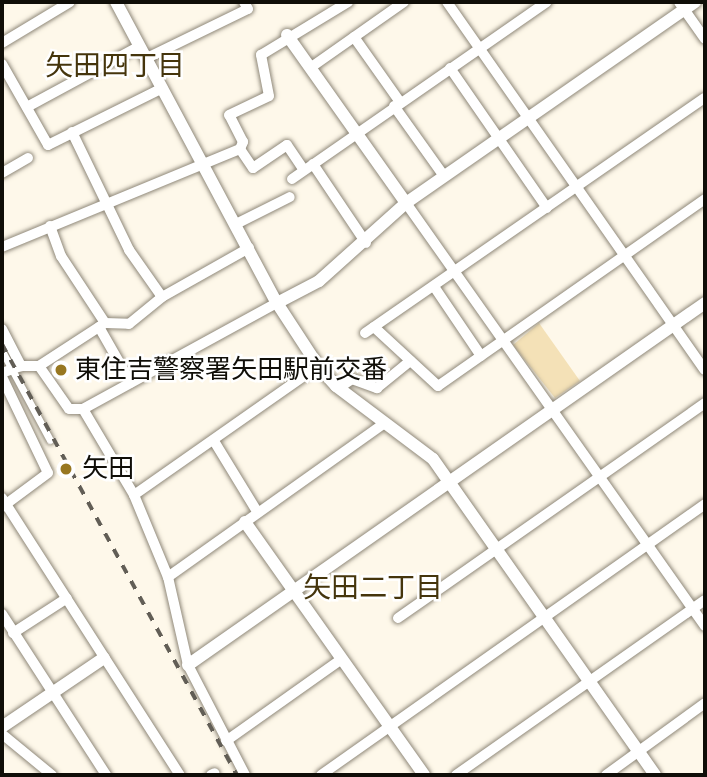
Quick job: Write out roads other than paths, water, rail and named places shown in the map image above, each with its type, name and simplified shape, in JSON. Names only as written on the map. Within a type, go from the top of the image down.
[{"type":"street","points":[[2,43],[71,2]]},
{"type":"street","points":[[116,2],[277,303],[318,366],[339,388],[433,459],[654,775]]},
{"type":"street","points":[[147,58],[248,9],[244,2]]},
{"type":"street","points":[[3,243],[240,149],[243,142],[229,115],[268,96],[261,55],[287,35],[348,2]]},
{"type":"street","points":[[310,68],[404,2]]},
{"type":"street","points":[[447,2],[705,370]]},
{"type":"street","points":[[292,179],[547,2]]},
{"type":"street","points":[[39,366],[69,409],[83,409],[320,281],[366,243],[406,203],[686,4],[705,39]]},
{"type":"street","points":[[287,35],[705,626]]},
{"type":"street","points":[[354,37],[444,176]]},
{"type":"street","points":[[27,107],[140,46]]},
{"type":"street","points":[[2,64],[48,145],[163,88]]},
{"type":"street","points":[[450,68],[547,208]]},
{"type":"street","points":[[365,333],[456,274],[705,97]]},
{"type":"street","points":[[72,132],[129,250],[162,297]]},
{"type":"street","points":[[240,149],[253,168],[288,145],[304,170]]},
{"type":"street","points":[[2,173],[28,158]]},
{"type":"street","points":[[313,164],[366,243]]},
{"type":"street","points":[[236,225],[290,197]]},
{"type":"street","points":[[374,327],[438,386],[705,199]]},
{"type":"street","points":[[50,226],[61,256],[102,325],[131,383]]},
{"type":"street","points":[[9,371],[39,366],[102,325],[129,324],[162,297],[249,248]]},
{"type":"street","points":[[435,288],[481,356]]},
{"type":"street","points":[[188,665],[451,484],[705,303]]},
{"type":"street","points":[[2,329],[9,371],[50,440]]},
{"type":"street","points":[[2,351],[48,473],[3,503],[180,775]]},
{"type":"street","points":[[339,388],[352,379],[377,388],[411,361]]},
{"type":"street","points":[[134,495],[318,366]]},
{"type":"street","points":[[398,618],[705,403]]},
{"type":"street","points":[[83,409],[134,495],[168,577],[188,665],[245,775]]},
{"type":"street","points":[[168,577],[385,423]]},
{"type":"street","points":[[214,441],[258,513]]},
{"type":"street","points":[[321,775],[705,504]]},
{"type":"street","points":[[245,522],[424,775]]},
{"type":"street","points":[[13,633],[67,598]]},
{"type":"street","points":[[456,775],[705,600]]},
{"type":"street","points":[[2,614],[106,775]]},
{"type":"street","points":[[2,727],[104,658]]},
{"type":"street","points":[[226,741],[342,659]]},
{"type":"street","points":[[606,775],[705,704]]},
{"type":"street","points":[[2,734],[52,775]]},
{"type":"railway","points":[[2,344],[237,775]]},
{"type":"place","name":"東住吉警察署矢田駅前交番","points":[[61,370]]},
{"type":"place","name":"矢田","points":[[66,469]]},
{"type":"district","name":"矢田四丁目","points":[[115,65]]},
{"type":"district","name":"矢田二丁目","points":[[373,587]]}]
